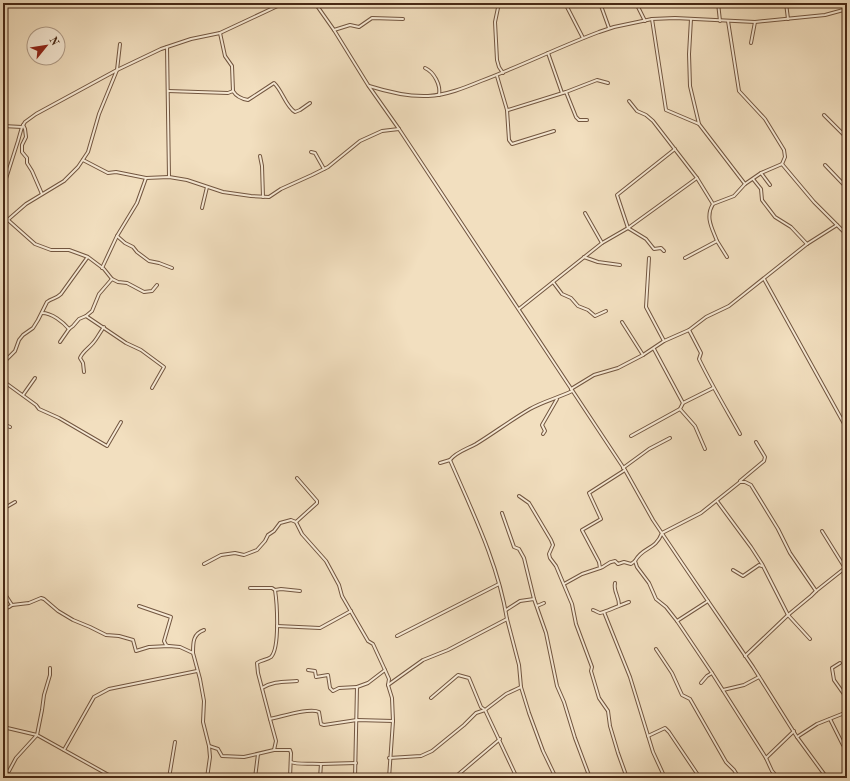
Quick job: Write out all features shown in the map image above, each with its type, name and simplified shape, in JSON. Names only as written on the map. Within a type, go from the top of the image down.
[{"type":"street","points":[[3,188],[22,126],[36,114],[117,70],[167,47],[190,39],[220,33],[284,3]]},
{"type":"street","points":[[315,3],[624,469],[662,533],[746,656],[797,736],[827,778]]},
{"type":"street","points":[[499,3],[495,22],[497,60],[503,73]]},
{"type":"street","points":[[565,3],[583,38]]},
{"type":"street","points":[[600,3],[609,29]]},
{"type":"street","points":[[636,3],[645,21]]},
{"type":"street","points":[[718,3],[720,21]]},
{"type":"street","points":[[786,3],[788,19]]},
{"type":"street","points":[[368,85],[398,94],[427,96],[439,94],[468,86],[503,73],[583,38],[609,29],[652,19],[675,18],[754,22],[824,15],[847,9]]},
{"type":"street","points":[[334,30],[350,26],[359,27],[372,18],[404,19]]},
{"type":"street","points":[[652,19],[666,110],[699,124]]},
{"type":"street","points":[[691,19],[689,54],[690,86],[699,124],[745,184]]},
{"type":"street","points":[[728,21],[739,91],[765,119],[784,150],[782,164]]},
{"type":"street","points":[[751,43],[754,22]]},
{"type":"street","points":[[220,33],[225,56],[232,66],[232,91],[235,94],[248,100],[274,83],[291,110],[295,112],[310,103]]},
{"type":"street","points":[[3,224],[26,204],[64,181],[83,160],[88,152],[100,114],[117,70],[120,44]]},
{"type":"street","points":[[167,47],[169,177]]},
{"type":"street","points":[[548,53],[562,93]]},
{"type":"street","points":[[425,68],[429,70],[436,79],[440,90],[439,94]]},
{"type":"street","points":[[497,75],[507,110],[509,140],[512,144],[554,131]]},
{"type":"street","points":[[507,110],[566,92],[597,80],[608,83]]},
{"type":"street","points":[[168,91],[228,93],[232,91]]},
{"type":"street","points":[[566,92],[576,117],[579,120],[587,120]]},
{"type":"street","points":[[629,101],[637,111],[646,115],[653,121],[697,178],[713,204]]},
{"type":"street","points":[[824,115],[847,138]]},
{"type":"street","points":[[3,126],[22,126]]},
{"type":"street","points":[[22,126],[25,129],[26,137],[22,145],[22,152],[27,158],[27,163],[42,194]]},
{"type":"street","points":[[83,160],[108,173],[116,172],[146,178],[169,177],[187,180],[235,194],[269,197],[281,189],[324,169],[360,141],[382,131],[399,128]]},
{"type":"street","points":[[664,251],[660,248],[654,249],[646,239],[628,228],[616,195],[675,149]]},
{"type":"street","points":[[311,152],[315,153],[324,169]]},
{"type":"street","points":[[260,156],[262,166],[263,197]]},
{"type":"street","points":[[727,257],[718,241],[709,219],[709,210],[713,204],[734,196],[745,184],[761,173],[782,164]]},
{"type":"street","points":[[782,164],[847,235]]},
{"type":"street","points":[[825,165],[847,188]]},
{"type":"street","points":[[761,173],[770,185]]},
{"type":"street","points":[[102,268],[117,236],[137,203],[146,178]]},
{"type":"street","points":[[519,310],[584,257],[628,228],[697,178]]},
{"type":"street","points":[[754,179],[761,189],[762,200],[776,218],[790,227],[807,244]]},
{"type":"street","points":[[202,208],[207,187]]},
{"type":"street","points":[[585,213],[602,244]]},
{"type":"street","points":[[8,220],[35,244],[51,250],[69,250],[88,257],[102,268],[112,279],[118,282],[127,283],[144,292],[152,291],[157,285]]},
{"type":"street","points":[[440,463],[450,460],[452,456],[474,445],[530,409],[546,401],[556,399],[594,375],[618,368],[654,349],[664,341],[689,330],[706,317],[728,306],[807,244],[837,225]]},
{"type":"street","points":[[117,236],[124,243],[133,247],[149,261],[172,268]]},
{"type":"street","points":[[685,258],[718,241]]},
{"type":"street","points":[[3,363],[15,351],[23,334],[32,328],[47,302],[61,294],[88,257]]},
{"type":"street","points":[[584,257],[598,262],[620,265]]},
{"type":"street","points":[[649,258],[646,307],[664,341]]},
{"type":"street","points":[[60,342],[69,329],[92,311],[99,294],[112,279]]},
{"type":"street","points":[[764,279],[847,429]]},
{"type":"street","points":[[553,282],[562,294],[571,298],[578,306],[588,310],[595,316],[606,311]]},
{"type":"street","points":[[42,313],[52,315],[69,329]]},
{"type":"street","points":[[86,316],[126,343],[142,350],[164,367],[152,388]]},
{"type":"street","points":[[622,322],[643,355]]},
{"type":"street","points":[[84,372],[83,363],[80,358],[82,352],[94,342],[104,328]]},
{"type":"street","points":[[689,330],[701,353],[699,358],[740,434]]},
{"type":"street","points":[[654,349],[683,404]]},
{"type":"street","points":[[23,395],[35,378]]},
{"type":"street","points":[[3,381],[23,395],[39,409],[59,418],[107,446],[121,422]]},
{"type":"street","points":[[3,402],[6,383]]},
{"type":"street","points":[[631,436],[680,409],[683,404],[714,388]]},
{"type":"street","points":[[543,434],[544,431],[542,425],[556,399]]},
{"type":"street","points":[[680,409],[695,426],[705,449]]},
{"type":"street","points":[[3,424],[10,427]]},
{"type":"street","points":[[600,568],[599,562],[582,530],[601,519],[589,493],[624,469],[649,449],[670,438]]},
{"type":"street","points":[[564,584],[582,574],[603,568],[609,562],[615,561],[618,564],[624,562],[631,564],[636,561],[639,555],[656,545],[662,533],[701,513],[764,461],[765,457],[756,442]]},
{"type":"street","points":[[450,460],[489,555],[499,584],[519,666],[522,687],[543,751],[556,778]]},
{"type":"street","points":[[296,522],[317,503],[297,478]]},
{"type":"street","points":[[740,482],[745,482],[751,485],[778,528],[790,553],[816,591]]},
{"type":"street","points":[[519,496],[529,503],[553,545],[549,554],[550,558],[556,566],[572,604],[576,624],[592,667],[591,671],[599,698],[608,711],[616,746],[627,778]]},
{"type":"street","points":[[717,501],[751,547],[788,615],[810,639]]},
{"type":"street","points":[[3,509],[15,502]]},
{"type":"street","points":[[502,513],[514,547],[519,550],[524,558],[536,606],[546,633],[557,686],[590,778]]},
{"type":"street","points":[[204,564],[222,555],[235,553],[244,555],[257,550],[268,535],[280,524],[291,520],[296,522],[302,534],[326,561],[339,585],[342,596],[368,641],[373,644],[389,679],[388,685],[392,698],[393,720],[389,758],[389,778]]},
{"type":"street","points":[[746,656],[788,615],[816,591],[846,569],[822,531]]},
{"type":"street","points":[[636,561],[637,567],[649,583],[656,599],[666,607],[677,621],[723,690],[766,758],[772,771],[778,778]]},
{"type":"street","points":[[733,570],[743,576],[759,565],[763,567]]},
{"type":"street","points":[[616,583],[615,592],[619,598],[619,604]]},
{"type":"street","points":[[397,636],[499,584]]},
{"type":"street","points":[[250,588],[272,588],[275,590],[281,589],[300,591]]},
{"type":"street","points":[[3,590],[12,604]]},
{"type":"street","points":[[274,750],[276,741],[257,663],[273,655],[276,647],[278,626],[275,590]]},
{"type":"street","points":[[3,609],[12,604],[29,603],[41,598],[73,620],[106,635],[119,636],[133,640],[136,651],[149,647],[169,646],[180,647],[193,653]]},
{"type":"street","points":[[506,610],[520,601],[534,599]]},
{"type":"street","points":[[677,621],[708,601]]},
{"type":"street","points":[[593,610],[599,613],[604,612],[619,604],[629,602]]},
{"type":"street","points":[[536,606],[544,603]]},
{"type":"street","points":[[139,606],[171,617],[164,641],[166,645],[169,646]]},
{"type":"street","points":[[278,626],[320,628],[351,611]]},
{"type":"street","points":[[604,612],[630,677],[653,752],[665,778]]},
{"type":"street","points":[[388,685],[423,660],[448,650],[508,619]]},
{"type":"street","points":[[204,630],[198,632],[193,640],[193,653],[204,701],[203,722],[210,757],[207,778]]},
{"type":"street","points":[[656,650],[672,673],[682,694],[690,699],[726,762],[739,778]]},
{"type":"street","points":[[840,663],[832,668],[834,680],[846,697],[847,702]]},
{"type":"street","points":[[9,772],[16,758],[37,735],[44,695],[50,675],[50,668]]},
{"type":"street","points":[[308,670],[315,671],[316,677],[328,675],[331,691],[333,691],[339,688],[357,687],[368,683],[385,670]]},
{"type":"street","points":[[64,750],[94,697],[108,689],[197,671]]},
{"type":"street","points":[[701,683],[712,673]]},
{"type":"street","points":[[431,698],[458,675],[464,678],[469,678],[480,707],[485,710],[500,739],[517,778]]},
{"type":"street","points":[[723,690],[744,685],[758,677]]},
{"type":"street","points":[[262,688],[283,681],[297,681]]},
{"type":"street","points":[[355,778],[357,687]]},
{"type":"street","points":[[389,758],[421,756],[427,754],[464,725],[476,713],[485,710],[506,694],[522,687]]},
{"type":"street","points":[[270,719],[316,710],[319,712],[322,724],[324,725],[357,720],[393,720]]},
{"type":"street","points":[[797,736],[817,724],[847,712]]},
{"type":"street","points":[[830,719],[843,745],[847,747]]},
{"type":"street","points":[[3,727],[37,735],[114,778]]},
{"type":"street","points":[[648,736],[664,728],[669,732],[700,778]]},
{"type":"street","points":[[766,758],[794,731]]},
{"type":"street","points":[[454,778],[500,739]]},
{"type":"street","points":[[169,778],[175,742]]},
{"type":"street","points":[[209,746],[218,749],[222,756],[244,757],[274,750],[290,750],[290,778]]},
{"type":"street","points":[[255,778],[258,754]]},
{"type":"street","points":[[291,762],[296,764],[356,763]]},
{"type":"street","points":[[320,778],[321,764]]}]
